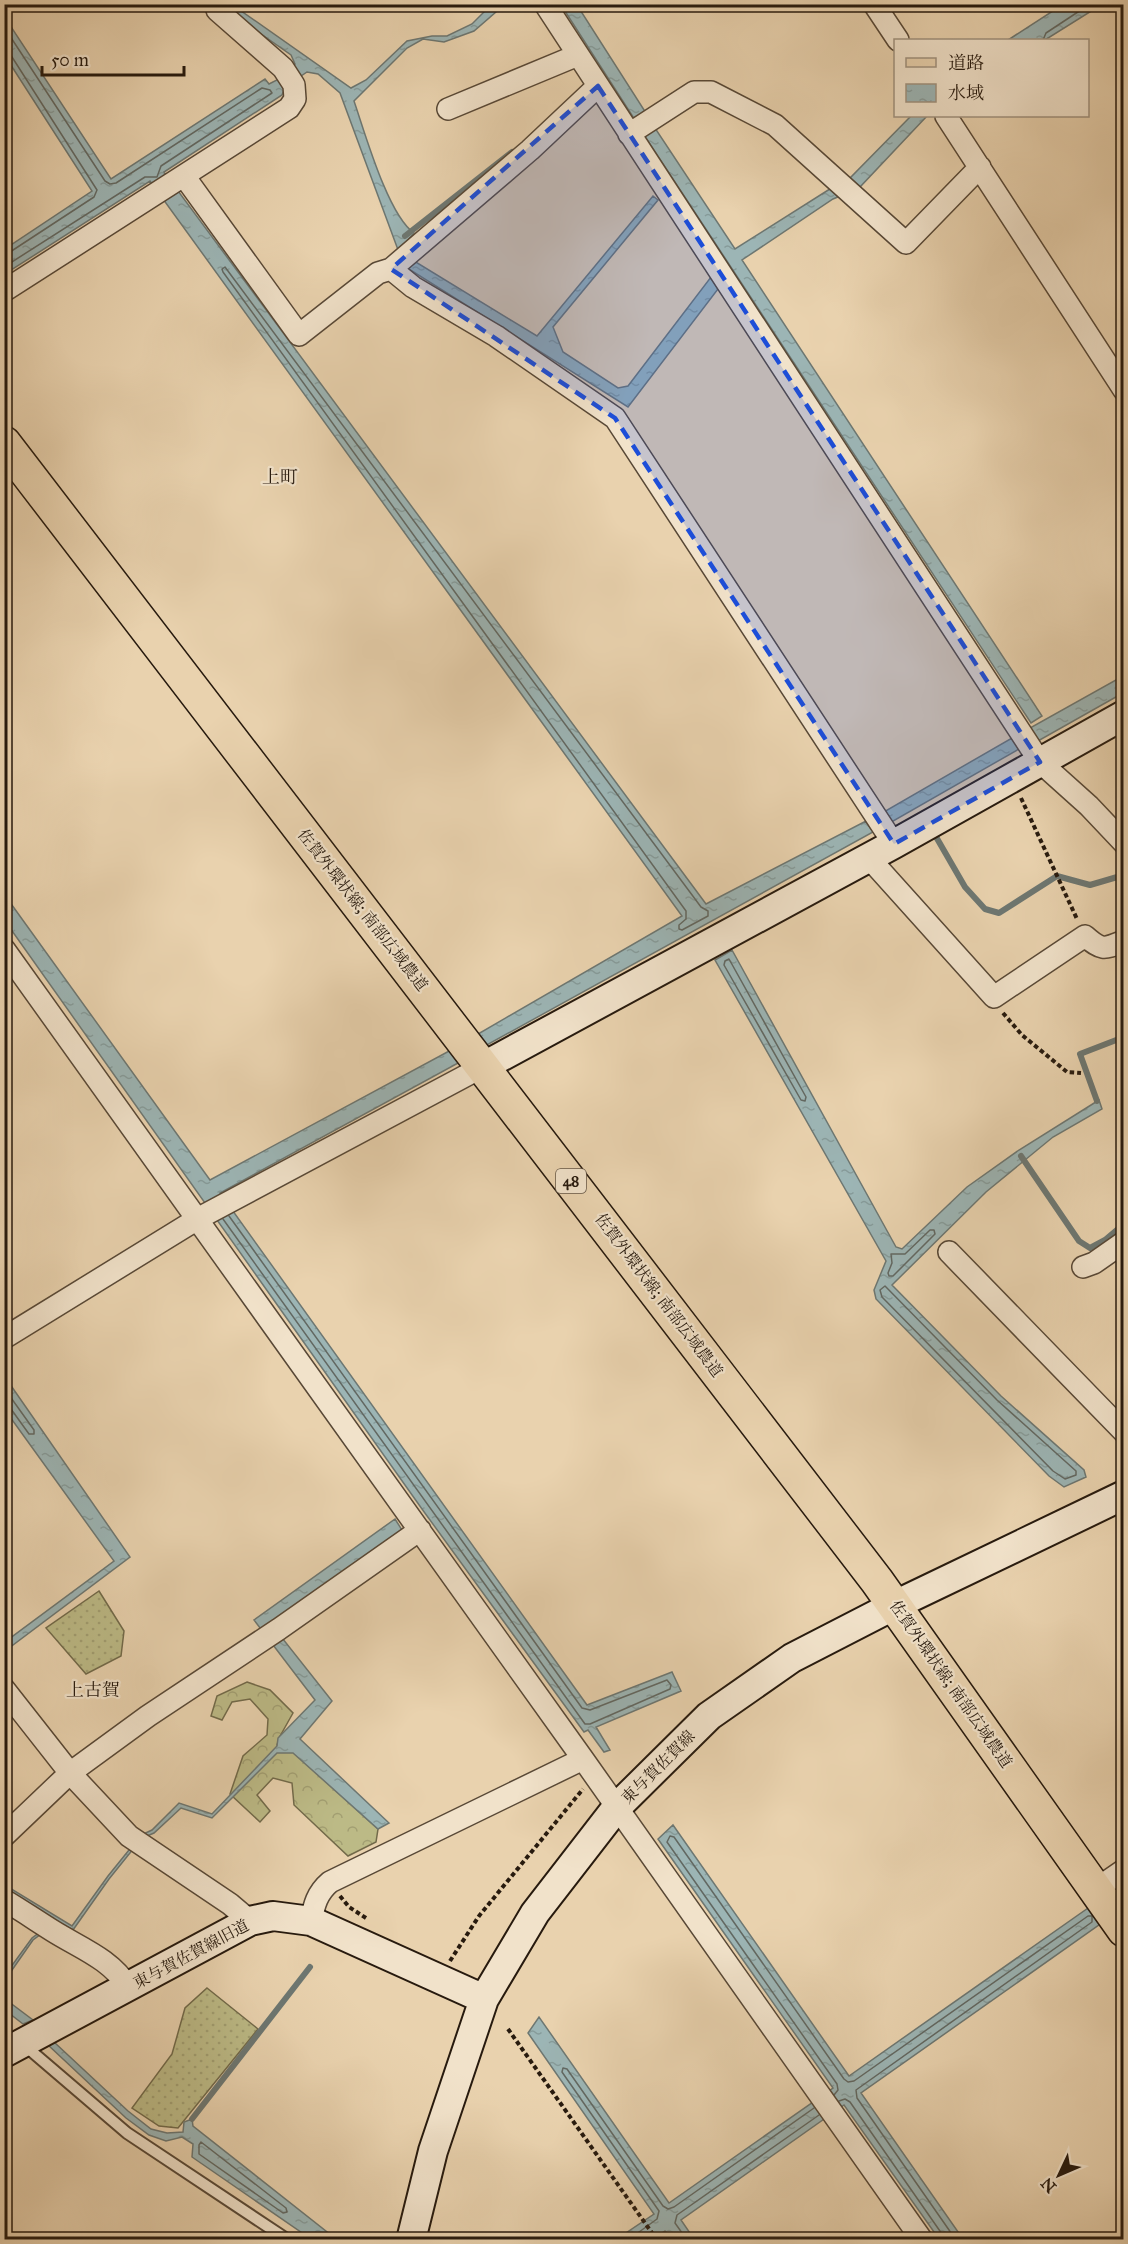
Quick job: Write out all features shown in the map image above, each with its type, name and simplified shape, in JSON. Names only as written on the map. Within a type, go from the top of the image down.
[{"type":"main road","name":"佐賀外環状線; 南部広域農道","points":[[4,443],[484,1066],[895,1605],[1124,1930]]},
{"type":"main road","points":[[484,1066],[869,858],[1124,715]]},
{"type":"main road","name":"東与賀佐賀線","points":[[411,2240],[434,2151],[484,1999],[535,1913],[617,1807],[709,1716],[792,1658],[895,1605],[1124,1495]]},
{"type":"main road","name":"東与賀佐賀線旧道","points":[[14,2049],[250,1921],[273,1916],[311,1921],[484,1999]]},
{"type":"street","points":[[4,291],[289,108],[295,99],[288,76],[217,10],[216,4]]},
{"type":"street","points":[[545,4],[1040,762],[1089,806],[1124,843]]},
{"type":"street","points":[[874,4],[896,39]]},
{"type":"street","points":[[448,109],[578,56]]},
{"type":"street","points":[[179,179],[298,335],[378,273],[391,269],[530,150],[598,86]]},
{"type":"street","points":[[629,134],[694,92],[711,92],[775,125],[906,243],[980,167]]},
{"type":"street","points":[[947,117],[1124,390]]},
{"type":"street","points":[[391,269],[412,287],[496,336],[615,418],[894,844]]},
{"type":"street","points":[[869,858],[994,997],[1085,936],[1097,947],[1106,948],[1124,941]]},
{"type":"street","points":[[4,949],[203,1216],[420,1530],[922,2240]]},
{"type":"street","points":[[4,1338],[203,1216],[484,1066]]},
{"type":"street","points":[[1083,1267],[1094,1263],[1124,1242]]},
{"type":"street","points":[[949,1252],[1124,1432]]},
{"type":"street","points":[[4,1836],[70,1773],[148,1716],[279,1629],[420,1530]]},
{"type":"street","points":[[4,1689],[70,1773],[136,1841],[230,1904],[250,1921]]},
{"type":"street","points":[[311,1921],[314,1904],[321,1890],[330,1882],[583,1759]]},
{"type":"street","points":[[1095,1890],[1124,1870]]},
{"type":"street","points":[[4,1900],[90,1952],[119,1973],[128,1987]]},
{"type":"lane","points":[[14,2049],[127,2133],[288,2240]]},
{"type":"path","points":[[1011,778],[1085,936]]},
{"type":"path","points":[[994,997],[997,1006],[1022,1035],[1068,1072],[1081,1073]]},
{"type":"path","points":[[448,1963],[479,1916],[583,1790],[583,1759]]},
{"type":"path","points":[[330,1882],[350,1907],[368,1920]]},
{"type":"path","points":[[508,2029],[657,2240]]},
{"type":"highlighted area","points":[[598,86],[1040,762],[894,844],[615,418],[391,269]]},
{"type":"green space","points":[[99,1591],[124,1631],[121,1656],[86,1674],[46,1628]]},
{"type":"green space","points":[[247,1682],[270,1690],[293,1713],[277,1745],[293,1752],[378,1829],[376,1842],[348,1856],[294,1805],[292,1783],[273,1778],[257,1795],[270,1811],[260,1822],[230,1794],[243,1756],[267,1735],[268,1719],[250,1699],[232,1702],[222,1720],[211,1716],[217,1696]]},
{"type":"green space","points":[[207,1988],[258,2029],[178,2128],[159,2126],[132,2108],[172,2054],[185,2008]]},
{"type":"water","points":[[228,5],[237,5],[237,8],[351,88],[366,80],[407,41],[432,36],[447,36],[472,24],[491,5],[504,5],[474,31],[444,42],[423,39],[407,48],[354,101],[386,192],[404,223],[414,233],[407,241],[414,261],[537,336],[653,196],[658,200],[553,327],[563,352],[618,388],[628,386],[711,277],[718,289],[628,407],[404,266],[340,93],[318,74],[307,72],[285,87],[282,95],[164,172],[706,904],[866,821],[873,832],[485,1046],[478,1034],[682,916],[150,181],[5,274],[5,249],[92,191],[5,56],[4,16],[111,179],[265,79],[269,84],[279,79],[295,64],[291,55],[228,11]]},
{"type":"water","points":[[561,5],[577,5],[646,113],[635,120]]},
{"type":"water","points":[[1062,5],[1101,5],[1047,39],[1010,39]]},
{"type":"water","points":[[910,117],[926,117],[859,188],[833,199],[742,260],[1042,716],[1031,723],[644,135],[655,128],[735,249],[833,187],[847,181]]},
{"type":"water","points":[[1123,676],[1123,693],[1038,741],[1030,728]]},
{"type":"water","points":[[1012,738],[1019,749],[888,824],[882,813]]},
{"type":"water","points":[[4,894],[210,1180],[451,1050],[460,1062],[220,1193],[587,1705],[672,1672],[681,1691],[596,1727],[610,1750],[604,1752],[588,1730],[584,1732],[422,1509],[5,921]]},
{"type":"water","points":[[732,950],[896,1247],[902,1249],[967,1187],[1019,1150],[1099,1100],[1102,1109],[1053,1137],[986,1192],[892,1285],[1001,1396],[1084,1470],[1086,1477],[1064,1487],[1049,1476],[876,1299],[874,1290],[886,1261],[715,960]]},
{"type":"water","points":[[5,1377],[130,1557],[5,1651],[5,1642],[114,1561],[5,1410]]},
{"type":"water","points":[[395,1519],[402,1530],[271,1624],[332,1701],[300,1739],[389,1823],[378,1829],[293,1753],[277,1753],[212,1818],[181,1808],[154,1833],[142,1838],[109,1879],[73,1930],[58,1922],[33,1940],[5,1980],[5,1975],[32,1938],[55,1921],[5,1889],[5,1885],[72,1926],[141,1835],[152,1830],[179,1803],[212,1814],[277,1746],[278,1738],[315,1700],[254,1620]]},
{"type":"water","points":[[673,1825],[849,2076],[1091,1906],[1103,1922],[861,2093],[963,2239],[939,2239],[844,2105],[681,2220],[694,2239],[672,2239],[665,2231],[653,2239],[617,2239],[654,2214],[528,2033],[539,2017],[669,2203],[833,2088],[658,1839]]},
{"type":"water","points":[[4,1999],[33,2020],[23,2024],[5,2010]]},
{"type":"water","points":[[54,2042],[128,2111],[151,2129],[167,2133],[183,2132],[184,2122],[192,2119],[193,2126],[336,2239],[311,2239],[192,2157],[193,2144],[182,2137],[166,2141],[149,2135],[126,2118],[48,2045]]},
{"type":"waterway","points":[[405,236],[512,152]]},
{"type":"waterway","points":[[935,835],[965,887],[985,909],[999,913],[1057,876],[1090,885],[1124,875]]},
{"type":"waterway","points":[[1097,1101],[1080,1054],[1124,1037]]},
{"type":"waterway","points":[[1021,1156],[1079,1241],[1090,1248],[1105,1240],[1124,1224]]},
{"type":"waterway","points":[[192,2119],[310,1967]]},
{"type":"district","name":"上町","points":[[280,477]]},
{"type":"district","name":"上古賀","points":[[93,1690]]}]
